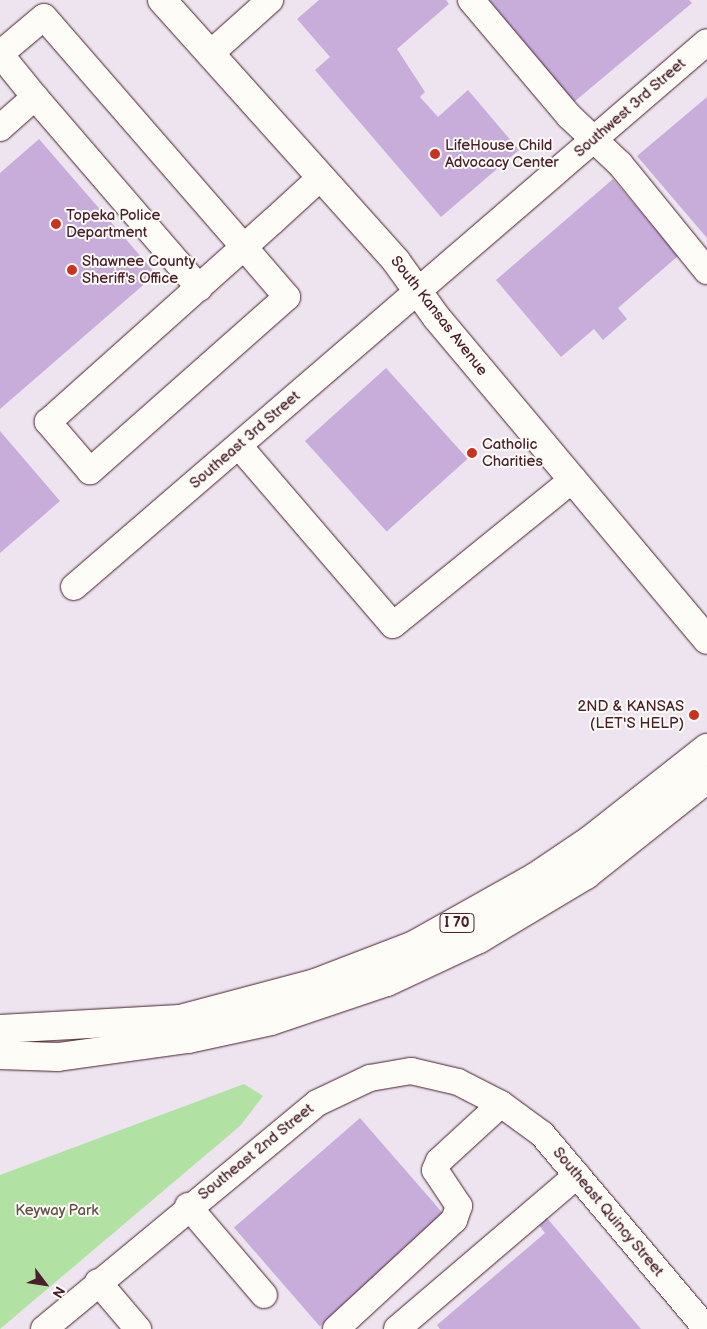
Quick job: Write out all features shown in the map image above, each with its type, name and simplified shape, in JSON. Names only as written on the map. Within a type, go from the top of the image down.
[{"type":"main road","name":"South Kansas Avenue","points":[[162,0],[396,261],[416,292],[707,640]]},
{"type":"main road","name":"I 70","points":[[0,1055],[58,1057],[184,1029],[315,983],[414,945],[488,907],[575,851],[707,748]]},
{"type":"main road","name":"I 70","points":[[0,1029],[184,1029],[271,1021],[388,982],[479,939],[586,875],[707,779]]},
{"type":"street","points":[[210,54],[270,0]]},
{"type":"street","points":[[471,0],[594,139],[620,164],[707,271]]},
{"type":"street","points":[[199,288],[0,54],[44,17],[244,247],[287,297],[90,472],[48,422],[199,288],[244,247],[321,178]]},
{"type":"street","name":"Southwest 3rd Street","points":[[416,292],[707,42]]},
{"type":"street","points":[[0,128],[35,96]]},
{"type":"street","name":"Southeast 3rd Street","points":[[74,587],[416,292]]},
{"type":"street","points":[[239,446],[393,625],[573,479]]},
{"type":"street","name":"Southeast 2nd Street","points":[[44,1329],[188,1206],[317,1103],[370,1078],[410,1071],[458,1082],[501,1104]]},
{"type":"street","points":[[336,1329],[454,1220],[459,1206],[435,1170],[439,1160],[501,1104]]},
{"type":"street","name":"Southeast Quincy Street","points":[[501,1104],[542,1134],[707,1329]]},
{"type":"street","points":[[397,1329],[577,1176]]},
{"type":"street","points":[[188,1206],[264,1295]]},
{"type":"street","points":[[98,1282],[138,1329]]},
{"type":"green space","name":"Keyway Park","points":[[244,1084],[263,1096],[240,1126],[0,1329],[0,1175]]},
{"type":"building","points":[[319,0],[446,0],[449,4],[397,49],[425,92],[420,97],[438,117],[468,90],[519,150],[441,217],[315,70],[330,57],[297,19]]},
{"type":"building","points":[[489,0],[689,0],[692,3],[574,102]]},
{"type":"building","points":[[707,97],[707,238],[637,156]]},
{"type":"building","name":"Topeka Police Department","points":[[39,139],[156,274],[0,409],[0,173]]},
{"type":"building","points":[[613,179],[678,256],[618,308],[627,319],[603,340],[594,329],[561,357],[496,280]]},
{"type":"building","points":[[386,368],[468,459],[387,532],[305,441]]},
{"type":"building","points":[[0,431],[60,501],[0,553]]},
{"type":"building","points":[[360,1118],[446,1217],[320,1326],[234,1228]]},
{"type":"building","points":[[547,1218],[641,1329],[440,1329],[437,1325],[545,1233],[539,1225]]},
{"type":"place","name":"LifeHouse Child Advocacy Center","points":[[435,154]]},
{"type":"place","name":"Topeka Police Department","points":[[56,224]]},
{"type":"place","name":"Shawnee County Sheriff's Office","points":[[72,270]]},
{"type":"place","name":"Catholic Charities","points":[[472,453]]},
{"type":"place","name":"2ND & KANSAS (LET'S HELP)","points":[[694,715]]}]
